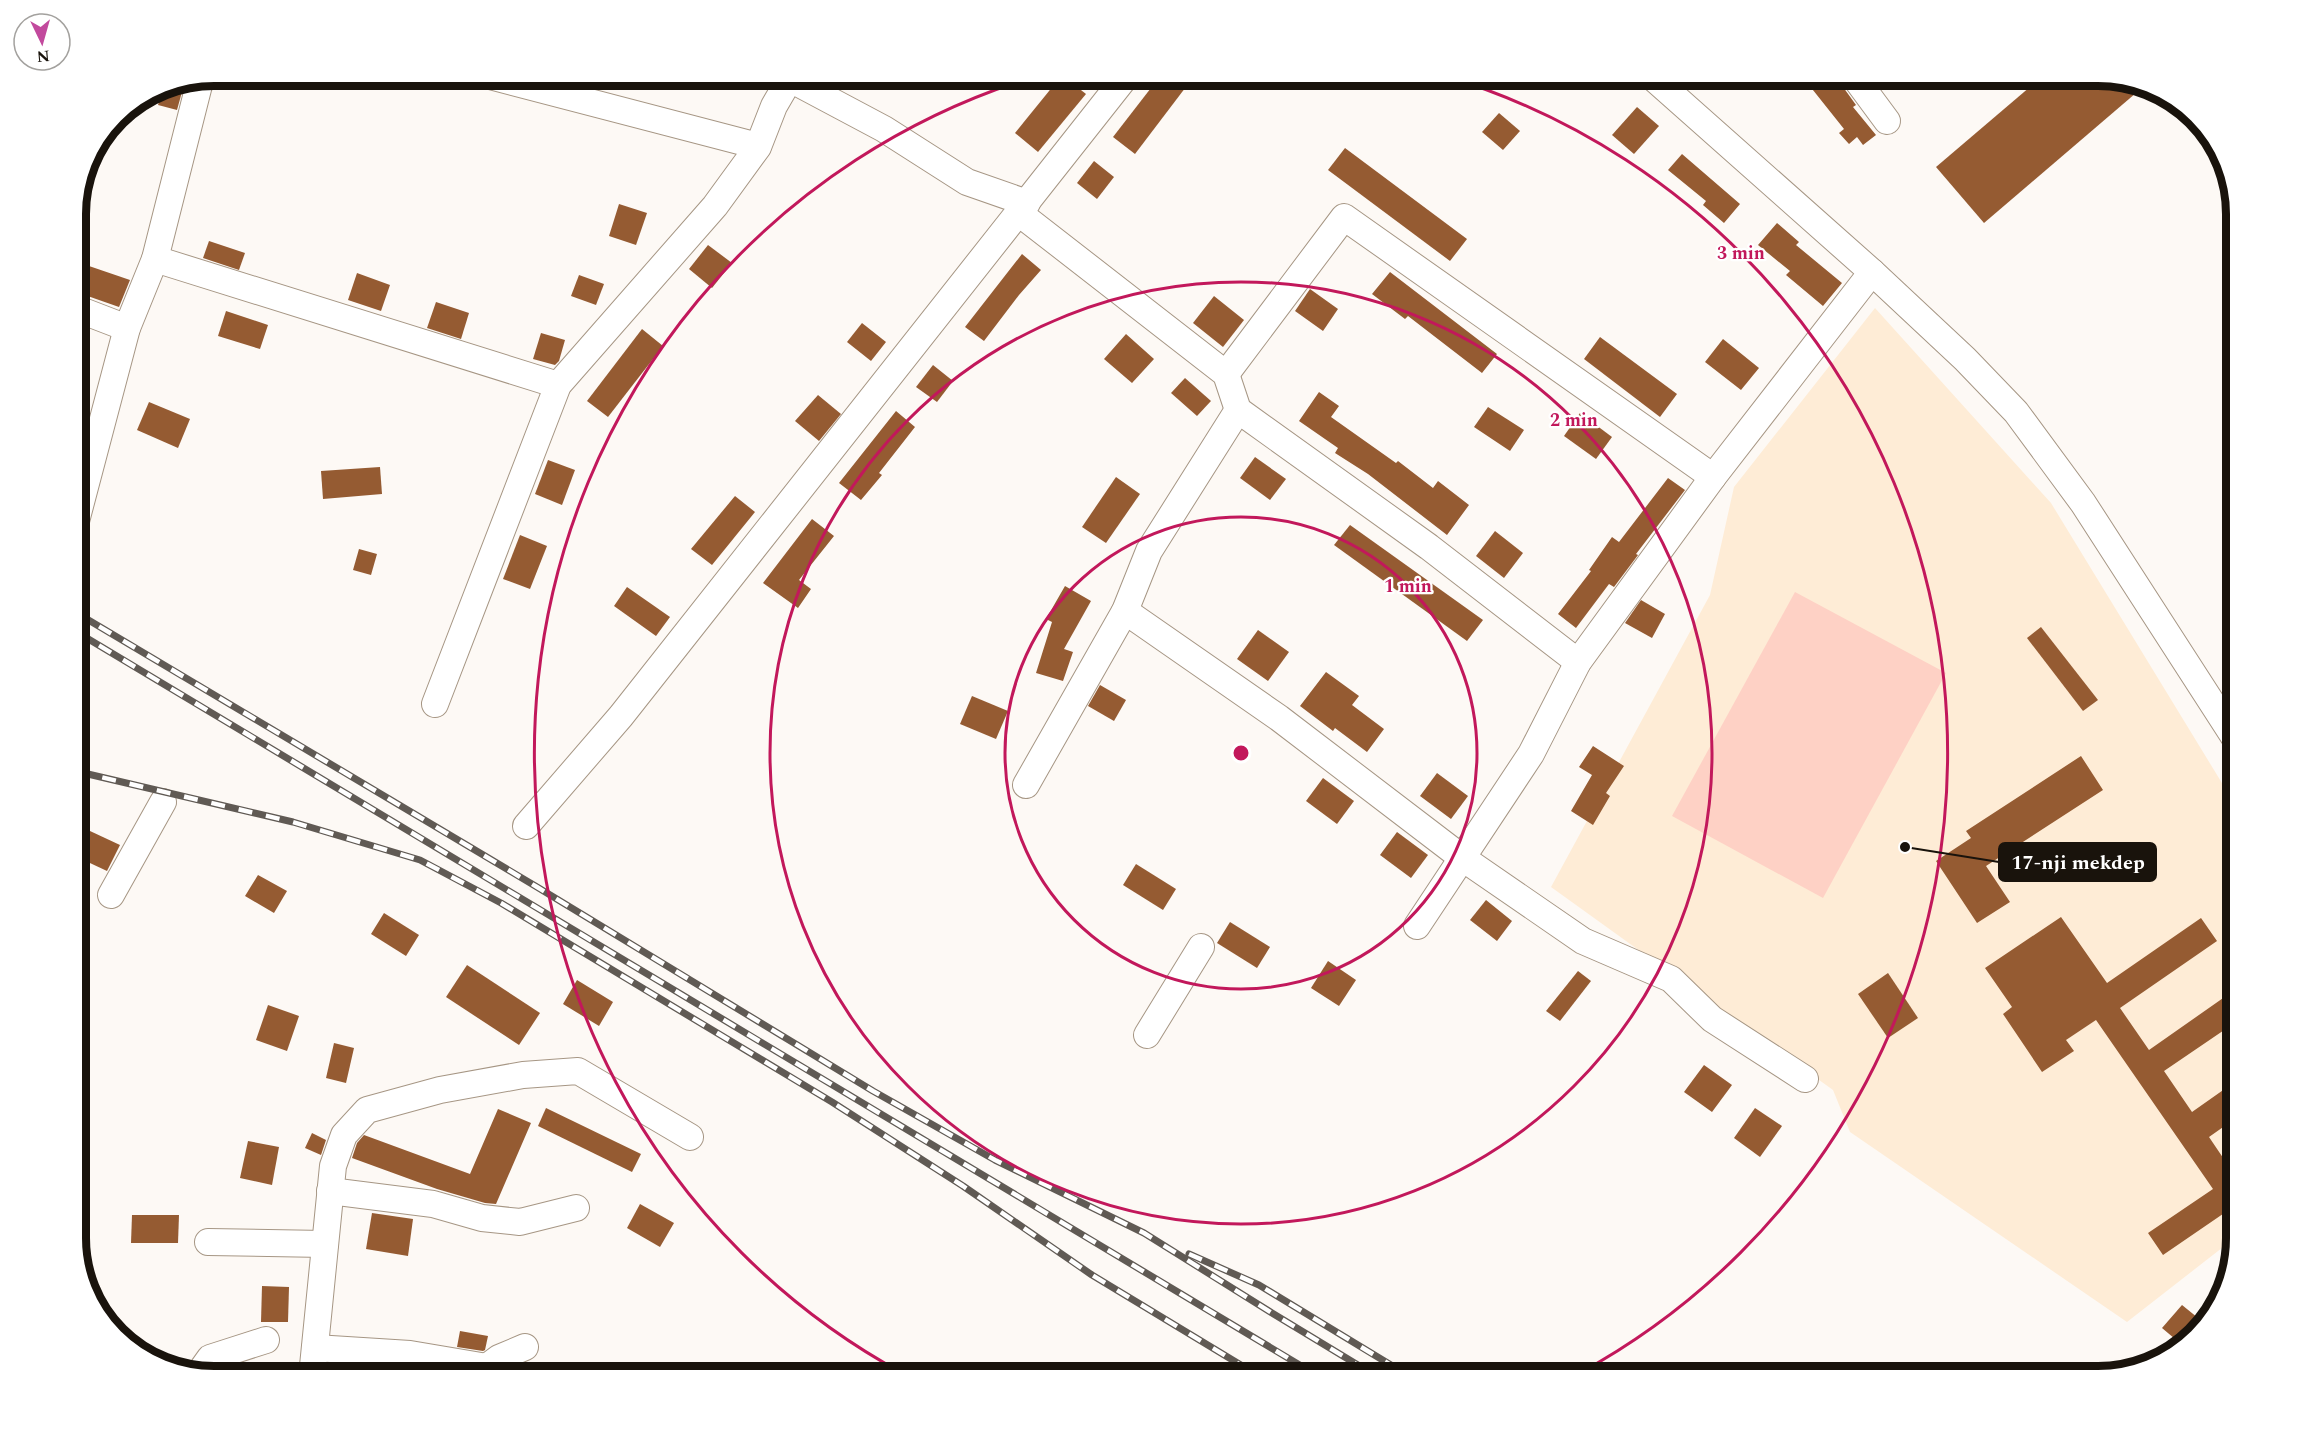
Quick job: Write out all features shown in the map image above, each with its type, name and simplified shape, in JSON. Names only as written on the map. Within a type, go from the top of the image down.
[{"type":"street","points":[[528,86],[758,146]]},
{"type":"street","points":[[435,704],[558,385],[715,206],[758,146],[774,106],[786,86]]},
{"type":"street","points":[[807,86],[884,129],[967,182],[1023,208],[1226,374],[1238,410],[1429,547],[1578,662]]},
{"type":"street","points":[[526,826],[621,716],[1118,86]]},
{"type":"street","points":[[1662,86],[1872,272],[1965,359],[2016,412],[2083,503],[2226,724]]},
{"type":"street","points":[[1861,86],[1887,121]]},
{"type":"street","points":[[86,483],[127,328],[155,259],[198,87]]},
{"type":"street","points":[[1226,374],[1344,217],[1713,477]]},
{"type":"street","points":[[155,259],[558,385]]},
{"type":"street","points":[[1417,926],[1461,856],[1531,754],[1578,662],[1713,477],[1872,272]]},
{"type":"street","points":[[86,312],[127,328]]},
{"type":"street","points":[[1026,785],[1125,611],[1149,551],[1238,410]]},
{"type":"street","points":[[1125,611],[1279,718],[1461,856],[1583,941],[1671,979],[1712,1019],[1805,1079]]},
{"type":"street","points":[[111,895],[163,802]]},
{"type":"street","points":[[1147,1035],[1201,947]]},
{"type":"street","points":[[313,1366],[333,1166],[344,1136],[367,1110],[440,1090],[523,1075],[578,1071],[690,1137]]},
{"type":"street","points":[[330,1191],[433,1204],[482,1218],[520,1222],[576,1208]]},
{"type":"street","points":[[208,1242],[325,1244]]},
{"type":"street","points":[[205,1365],[210,1358],[266,1340]]},
{"type":"street","points":[[488,1366],[499,1358],[525,1347]]},
{"type":"street","points":[[315,1348],[410,1354],[481,1366]]},
{"type":"shaded area","points":[[1875,308],[2051,503],[2226,789],[2225,1246],[2127,1322],[1850,1132],[1833,1090],[1551,887],[1710,595],[1734,487]]},
{"type":"shaded area","points":[[1795,592],[1946,673],[1823,898],[1672,816]]},
{"type":"building","points":[[1053,86],[1076,86],[1086,94],[1038,152],[1015,133]]},
{"type":"building","points":[[1152,86],[1187,86],[1135,154],[1113,137]]},
{"type":"building","points":[[1810,86],[1842,86],[1856,105],[1853,107],[1876,135],[1863,145],[1857,137],[1849,144],[1839,133],[1844,129]]},
{"type":"building","points":[[2031,86],[2098,86],[2137,92],[1984,223],[1936,167]]},
{"type":"building","points":[[183,89],[177,110],[158,105],[160,97]]},
{"type":"building","points":[[1637,107],[1659,126],[1634,154],[1612,135]]},
{"type":"building","points":[[1499,113],[1520,131],[1503,150],[1482,132]]},
{"type":"building","points":[[1345,148],[1467,239],[1450,261],[1328,170]]},
{"type":"building","points":[[1682,154],[1740,204],[1724,223],[1703,205],[1706,201],[1668,170]]},
{"type":"building","points":[[1094,161],[1114,177],[1097,199],[1077,183]]},
{"type":"building","points":[[619,204],[647,213],[636,245],[609,236]]},
{"type":"building","points":[[1777,223],[1799,242],[1796,245],[1842,283],[1823,306],[1786,275],[1790,271],[1758,245]]},
{"type":"building","points":[[209,241],[245,253],[239,270],[203,258]]},
{"type":"building","points":[[708,245],[732,263],[712,288],[689,269]]},
{"type":"building","points":[[1022,254],[1041,270],[984,341],[965,327]]},
{"type":"building","points":[[89,266],[130,280],[119,307],[86,295],[86,274]]},
{"type":"building","points":[[1390,272],[1497,354],[1482,373],[1408,316],[1405,319],[1372,294]]},
{"type":"building","points":[[357,273],[390,285],[381,311],[348,300]]},
{"type":"building","points":[[579,275],[604,284],[596,305],[571,296]]},
{"type":"building","points":[[1310,289],[1338,309],[1323,331],[1295,311]]},
{"type":"building","points":[[1214,296],[1244,320],[1223,347],[1193,323]]},
{"type":"building","points":[[436,302],[469,313],[461,339],[427,328]]},
{"type":"building","points":[[226,311],[268,325],[260,349],[218,336]]},
{"type":"building","points":[[862,323],[886,342],[871,361],[847,342]]},
{"type":"building","points":[[642,329],[663,346],[608,417],[587,401]]},
{"type":"building","points":[[541,333],[565,340],[559,361],[555,365],[533,359]]},
{"type":"building","points":[[1126,334],[1154,359],[1132,383],[1104,359]]},
{"type":"building","points":[[1600,337],[1677,394],[1660,417],[1584,359]]},
{"type":"building","points":[[1723,339],[1759,368],[1741,390],[1705,362]]},
{"type":"building","points":[[933,365],[953,381],[937,402],[916,387]]},
{"type":"building","points":[[1185,378],[1211,401],[1197,416],[1171,393]]},
{"type":"building","points":[[1319,392],[1339,406],[1331,417],[1396,463],[1398,461],[1433,488],[1438,481],[1469,505],[1447,535],[1368,474],[1335,453],[1338,448],[1299,421]]},
{"type":"building","points":[[818,395],[841,414],[819,441],[795,421]]},
{"type":"building","points":[[149,402],[190,419],[178,448],[137,430]]},
{"type":"building","points":[[1488,407],[1524,430],[1510,451],[1474,427]]},
{"type":"building","points":[[896,411],[915,427],[879,473],[882,475],[861,500],[839,483]]},
{"type":"building","points":[[1580,413],[1612,437],[1596,459],[1564,436]]},
{"type":"building","points":[[1255,457],[1286,479],[1270,500],[1240,478]]},
{"type":"building","points":[[548,460],[575,470],[562,505],[535,494]]},
{"type":"building","points":[[380,467],[382,494],[323,499],[321,471]]},
{"type":"building","points":[[1116,477],[1140,494],[1106,543],[1082,527]]},
{"type":"building","points":[[1668,478],[1685,490],[1614,587],[1609,584],[1576,628],[1558,614],[1591,571],[1589,570],[1612,537],[1619,542]]},
{"type":"building","points":[[735,496],[755,512],[712,565],[691,549]]},
{"type":"building","points":[[812,519],[834,536],[799,580],[811,589],[798,608],[763,583]]},
{"type":"building","points":[[1350,525],[1483,620],[1467,641],[1334,545]]},
{"type":"building","points":[[1495,531],[1523,553],[1504,578],[1476,556]]},
{"type":"building","points":[[520,535],[547,546],[530,589],[503,579]]},
{"type":"building","points":[[359,549],[377,554],[371,575],[353,570]]},
{"type":"building","points":[[1065,586],[1091,601],[1064,649],[1073,652],[1063,681],[1036,673],[1052,622],[1046,619]]},
{"type":"building","points":[[627,587],[670,617],[656,636],[614,606]]},
{"type":"building","points":[[1641,600],[1665,614],[1652,638],[1625,623]]},
{"type":"building","points":[[2041,627],[2098,700],[2083,711],[2027,638]]},
{"type":"building","points":[[1258,630],[1289,652],[1268,681],[1237,659]]},
{"type":"building","points":[[1326,672],[1359,696],[1352,705],[1384,729],[1367,752],[1335,728],[1333,731],[1300,706]]},
{"type":"building","points":[[1100,685],[1126,700],[1114,721],[1088,706]]},
{"type":"building","points":[[972,696],[1008,711],[996,739],[960,724]]},
{"type":"building","points":[[1593,746],[1624,766],[1606,793],[1610,796],[1593,825],[1571,811],[1592,775],[1579,767]]},
{"type":"building","points":[[2081,756],[2103,790],[1986,866],[2010,902],[1977,923],[1936,861],[1971,838],[1966,831]]},
{"type":"building","points":[[1437,773],[1468,796],[1451,819],[1420,796]]},
{"type":"building","points":[[1323,778],[1354,801],[1337,824],[1306,801]]},
{"type":"building","points":[[86,829],[120,845],[107,871],[86,861]]},
{"type":"building","points":[[1397,832],[1428,855],[1411,878],[1380,855]]},
{"type":"building","points":[[1136,864],[1176,889],[1163,910],[1123,885]]},
{"type":"building","points":[[258,875],[287,891],[274,913],[245,896]]},
{"type":"building","points":[[1486,900],[1512,921],[1497,941],[1470,920]]},
{"type":"building","points":[[384,913],[419,935],[406,956],[371,934]]},
{"type":"building","points":[[2061,917],[2107,983],[2201,918],[2217,941],[2120,1008],[2149,1050],[2226,996],[2226,1029],[2164,1071],[2192,1112],[2226,1088],[2226,1125],[2209,1137],[2226,1162],[2226,1212],[2163,1255],[2148,1233],[2213,1189],[2096,1020],[2066,1040],[2074,1051],[2042,1072],[2003,1014],[2012,1007],[1985,968]]},
{"type":"building","points":[[1230,922],[1270,947],[1257,968],[1217,943]]},
{"type":"building","points":[[1328,961],[1356,980],[1339,1006],[1311,988]]},
{"type":"building","points":[[467,965],[540,1013],[519,1045],[446,997]]},
{"type":"building","points":[[1578,971],[1591,981],[1560,1021],[1546,1011]]},
{"type":"building","points":[[1888,973],[1918,1018],[1888,1038],[1858,994]]},
{"type":"building","points":[[577,980],[613,1002],[599,1026],[563,1004]]},
{"type":"building","points":[[268,1005],[299,1016],[287,1051],[256,1040]]},
{"type":"building","points":[[334,1043],[354,1048],[346,1083],[326,1078]]},
{"type":"building","points":[[1704,1065],[1732,1085],[1712,1112],[1684,1092]]},
{"type":"building","points":[[546,1108],[641,1154],[632,1172],[538,1126]]},
{"type":"building","points":[[1755,1108],[1782,1126],[1760,1157],[1734,1138]]},
{"type":"building","points":[[498,1109],[531,1123],[496,1204],[437,1189],[352,1158],[357,1143],[364,1135],[470,1174]]},
{"type":"building","points":[[312,1133],[326,1140],[321,1155],[305,1148]]},
{"type":"building","points":[[248,1141],[279,1147],[272,1185],[240,1178]]},
{"type":"building","points":[[640,1204],[674,1223],[660,1247],[627,1228]]},
{"type":"building","points":[[372,1213],[413,1219],[408,1256],[366,1249]]},
{"type":"building","points":[[132,1215],[179,1215],[178,1243],[131,1243]]},
{"type":"building","points":[[262,1286],[289,1287],[288,1322],[261,1322]]},
{"type":"building","points":[[2182,1305],[2197,1317],[2175,1339],[2162,1328]]},
{"type":"building","points":[[460,1331],[488,1336],[485,1350],[457,1347]]},
{"type":"railway","points":[[86,619],[537,887],[873,1091],[995,1160],[1144,1233],[1359,1366]]},
{"type":"railway","points":[[86,638],[1301,1366]]},
{"type":"railway","points":[[86,774],[293,822],[420,860],[501,903],[832,1102],[963,1186],[1092,1275],[1242,1366]]},
{"type":"railway","points":[[1189,1254],[1259,1285],[1393,1366]]},
{"type":"place","name":"17-nji mekdep","points":[[1905,847]]}]
